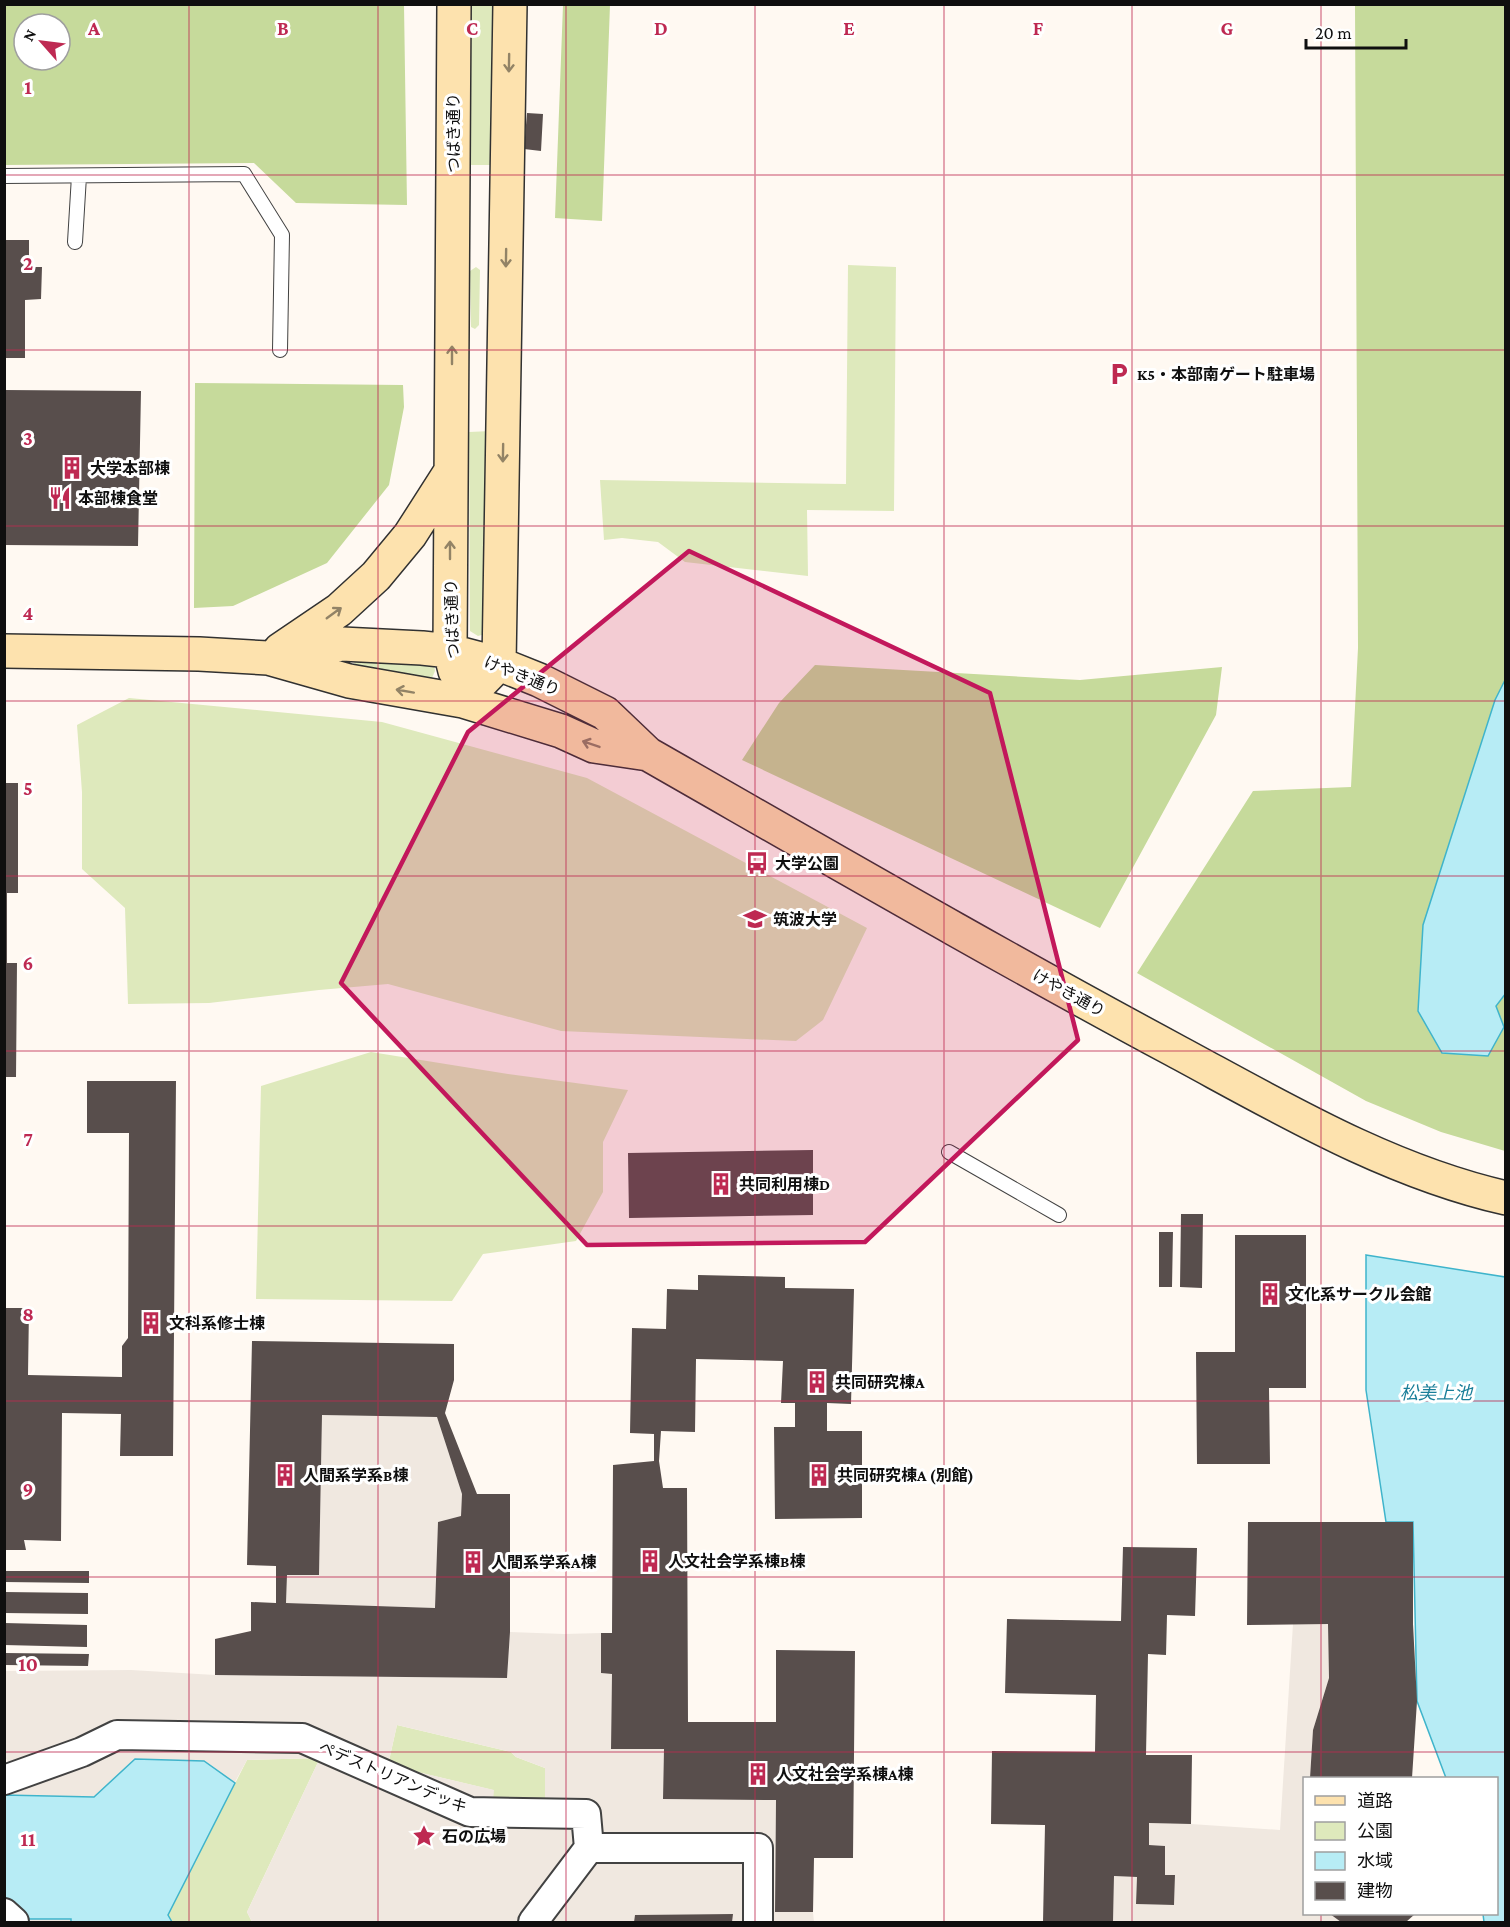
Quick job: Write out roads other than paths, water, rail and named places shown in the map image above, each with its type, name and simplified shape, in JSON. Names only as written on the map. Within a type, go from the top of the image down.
[{"type":"street","name":"つばき通り","points":[[454,4],[450,651],[463,701]]},
{"type":"street","points":[[463,701],[500,664],[510,4]]},
{"type":"street","points":[[268,658],[339,610],[376,576],[410,535],[451,471]]},
{"type":"street","name":"けやき通り","points":[[268,658],[342,644],[422,648],[450,651],[500,664],[538,680],[605,714],[648,754],[1098,1010],[1340,1139],[1478,1192],[1506,1198]]},
{"type":"street","name":"けやき通り","points":[[4,651],[199,654],[268,658],[349,681],[463,701],[561,731],[594,746],[648,754]]},
{"type":"street","name":"ペデストリアンデッキ","points":[[4,1780],[82,1752],[117,1735],[302,1738],[470,1812],[586,1814],[589,1848]]},
{"type":"street","points":[[532,1923],[589,1848],[758,1848],[758,1923]]},
{"type":"street","points":[[4,1913],[14,1923]]},
{"type":"lane","points":[[4,176],[244,174],[282,235],[280,350]]},
{"type":"lane","points":[[75,242],[79,176]]},
{"type":"lane","points":[[949,1152],[1059,1215]]},
{"type":"water","points":[[1505,680],[1506,993],[1496,1006],[1504,1027],[1488,1056],[1442,1053],[1418,1011],[1423,925],[1495,700]]},
{"type":"water","name":"松美上池","points":[[1366,1255],[1505,1277],[1505,1922],[1484,1922],[1483,1915],[1498,1915],[1498,1777],[1446,1777],[1417,1701],[1413,1522],[1386,1522],[1366,1390]]},
{"type":"water","points":[[135,1759],[204,1761],[235,1783],[168,1915],[172,1922],[71,1922],[71,1919],[27,1919],[5,1897],[4,1795],[94,1797]]},
{"type":"place","name":"K5・本部南ゲート駐車場","points":[[1119,374]]},
{"type":"place","name":"大学本部棟","points":[[72,468]]},
{"type":"place","name":"本部棟食堂","points":[[60,498]]},
{"type":"place","name":"大学公園","points":[[757,863]]},
{"type":"place","name":"筑波大学","points":[[755,919]]},
{"type":"place","name":"共同利用棟D","points":[[721,1184]]},
{"type":"place","name":"文化系サークル会館","points":[[1270,1294]]},
{"type":"place","name":"文科系修士棟","points":[[151,1323]]},
{"type":"place","name":"共同研究棟A","points":[[817,1382]]},
{"type":"place","name":"人間系学系B棟","points":[[285,1475]]},
{"type":"place","name":"共同研究棟A (別館)","points":[[819,1475]]},
{"type":"place","name":"人文社会学系棟B棟","points":[[650,1561]]},
{"type":"place","name":"人間系学系A棟","points":[[473,1562]]},
{"type":"place","name":"人文社会学系棟A棟","points":[[758,1774]]},
{"type":"place","name":"石の広場","points":[[424,1836]]}]
